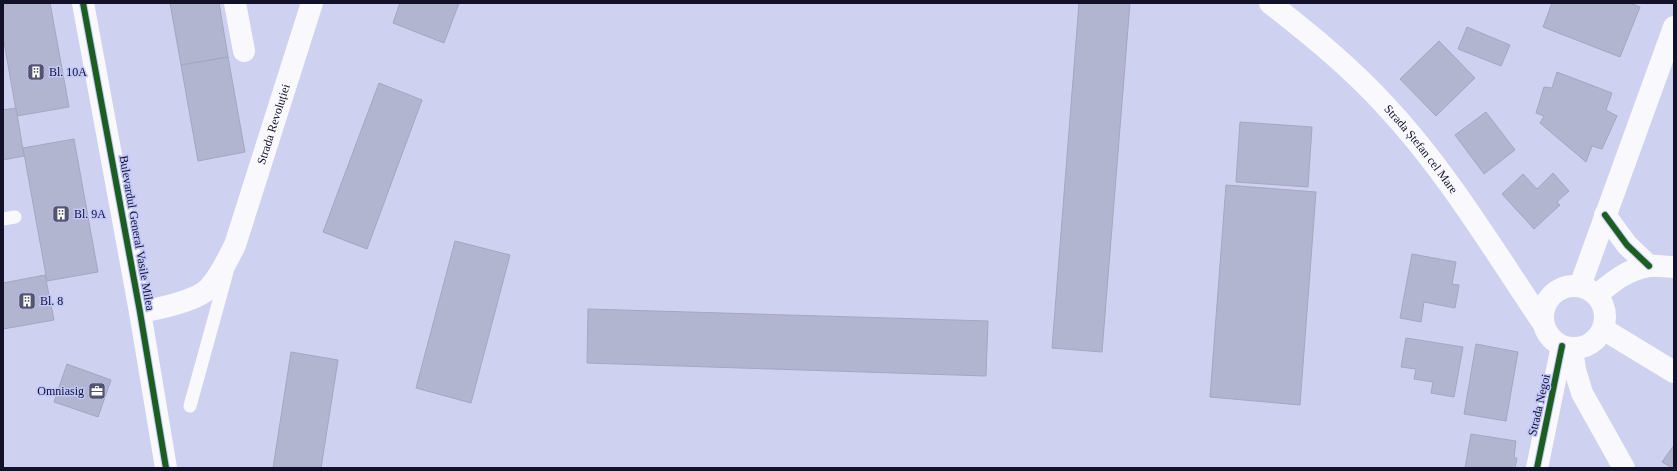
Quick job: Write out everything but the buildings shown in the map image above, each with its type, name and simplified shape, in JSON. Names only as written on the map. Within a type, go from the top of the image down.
[{"type":"main road","name":"Bulevardul General Vasile Milea","points":[[83,3],[140,312],[166,468]]},
{"type":"main road","points":[[235,3],[244,51]]},
{"type":"main road","name":"Strada Revoluției","points":[[140,312],[167,308],[201,294],[209,288],[226,263],[235,245],[312,3]]},
{"type":"main road","name":"Strada Ștefan cel Mare","points":[[1270,3],[1308,32],[1350,69],[1391,112],[1421,147],[1451,187],[1543,323]]},
{"type":"main road","points":[[1588,291],[1605,215],[1674,27]]},
{"type":"main road","points":[[1605,215],[1627,245],[1649,266]]},
{"type":"main road","points":[[1588,291],[1630,272],[1649,266],[1674,267]]},
{"type":"main road","points":[[1569,286],[1588,291],[1602,303],[1605,311],[1603,329],[1598,337],[1591,344],[1582,348],[1567,347],[1553,341],[1546,332],[1543,323],[1543,312],[1546,303],[1552,295],[1560,289],[1569,286]]},
{"type":"main road","points":[[1603,329],[1674,372]]},
{"type":"main road","points":[[1567,347],[1582,393],[1624,468]]},
{"type":"main road","name":"Strada Negoi","points":[[1537,468],[1567,347]]},
{"type":"lane","name":"Strada Revoluției","points":[[190,406],[235,245]]},
{"type":"cycle path","points":[[83,3],[140,312],[166,468]]},
{"type":"cycle path","points":[[1605,215],[1627,245],[1649,266]]},
{"type":"cycle path","points":[[1537,468],[1562,346]]},
{"type":"place","name":"Bl. 10A","points":[[36,72]]},
{"type":"place","name":"Bl. 9A","points":[[61,214]]},
{"type":"place","name":"Bl. 8","points":[[27,301]]},
{"type":"place","name":"Omniasig","points":[[97,391]]}]
